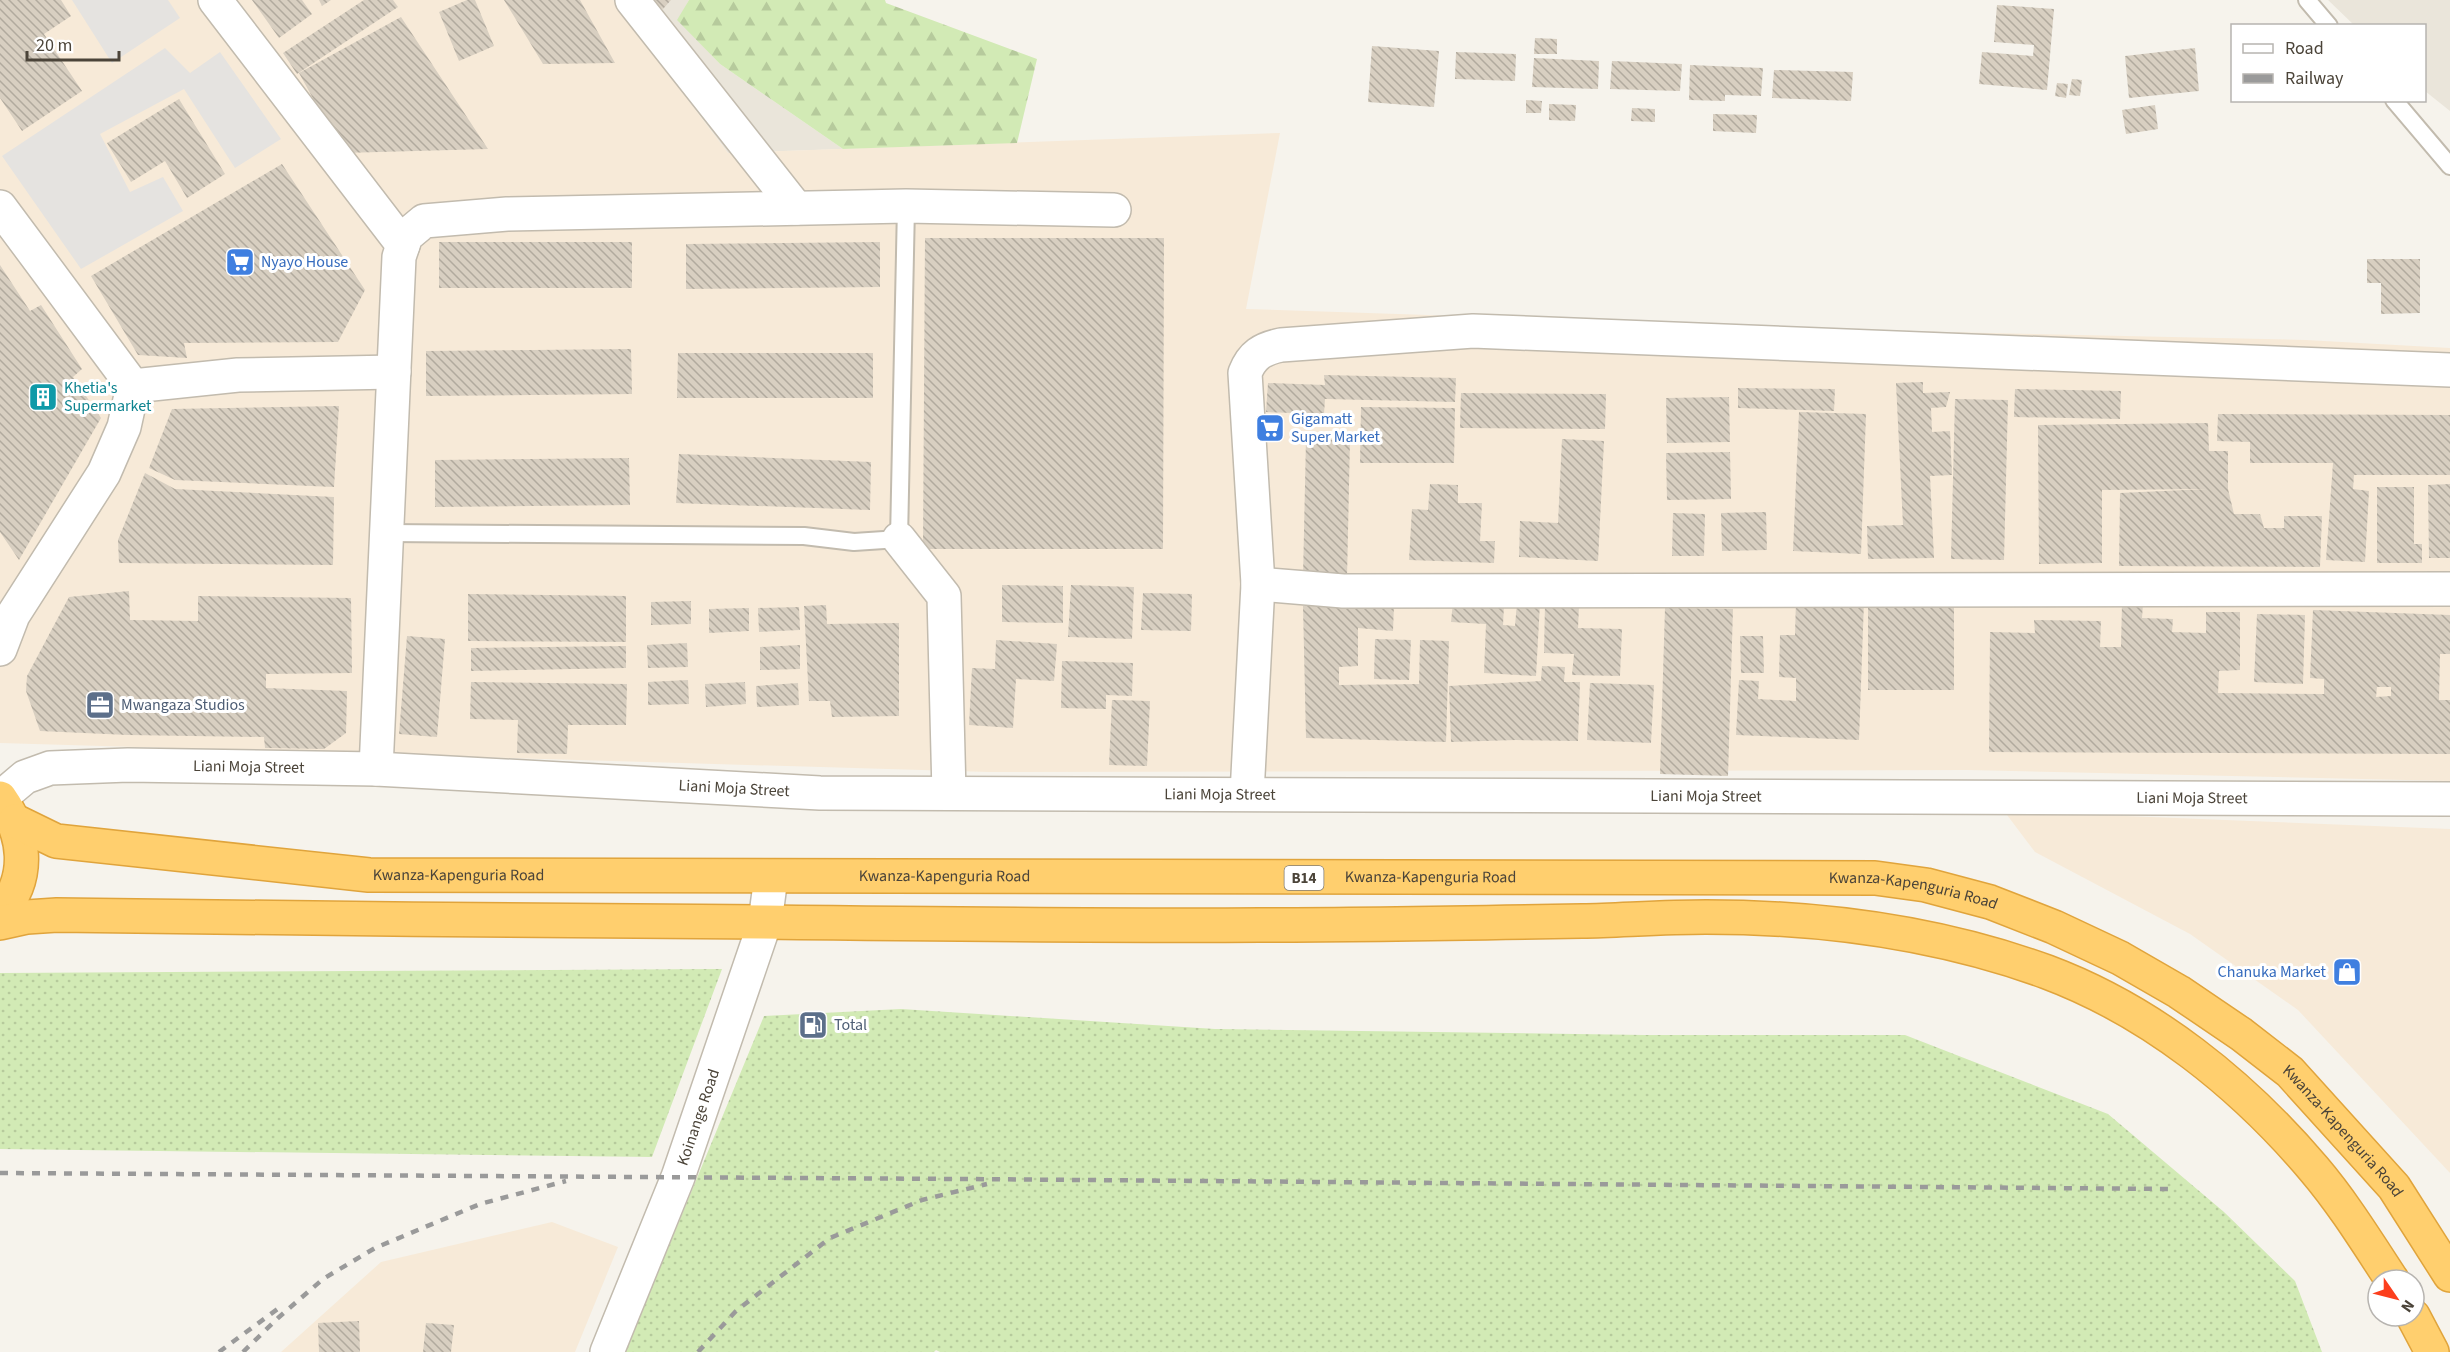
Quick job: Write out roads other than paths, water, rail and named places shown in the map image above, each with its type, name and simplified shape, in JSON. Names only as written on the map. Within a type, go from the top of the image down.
[{"type":"highway","name":"Kwanza-Kapenguria Road","points":[[5,806],[56,841],[369,875],[1875,878],[1926,885],[1990,902],[2110,954],[2179,992],[2241,1034],[2290,1072],[2386,1178],[2450,1275]]},
{"type":"highway","points":[[0,913],[9,903],[20,875],[22,848],[5,806]]},
{"type":"highway","points":[[0,922],[57,915],[367,921],[765,922],[1045,926],[1347,925],[1708,917],[1830,922],[1907,933],[1981,950],[2052,974],[2118,1005],[2189,1050],[2251,1103],[2313,1168],[2362,1233],[2384,1268]]},
{"type":"highway","points":[[2419,1328],[2432,1352]]},
{"type":"street","points":[[215,0],[403,245]]},
{"type":"street","points":[[632,0],[796,208]]},
{"type":"street","points":[[376,769],[399,256],[406,236],[424,221],[518,213],[906,206],[1114,210]]},
{"type":"street","points":[[0,207],[132,386],[124,427],[104,473],[7,604],[0,649]]},
{"type":"street","points":[[1248,794],[1258,584],[1245,373],[1251,359],[1266,348],[1473,331],[2450,370]]},
{"type":"street","points":[[132,386],[238,375],[394,372]]},
{"type":"street","points":[[899,540],[944,596],[949,793]]},
{"type":"street","points":[[1258,584],[1343,591],[2450,589]]},
{"type":"street","name":"Liani Moja Street","points":[[5,806],[25,777],[50,768],[128,765],[376,769],[820,793],[2450,799]]},
{"type":"street","name":"Koinange Road","points":[[607,1352],[678,1177],[765,922],[771,877]]},
{"type":"lane","points":[[2307,0],[2327,24]]},
{"type":"lane","points":[[2396,102],[2450,166]]},
{"type":"lane","points":[[387,533],[804,536],[854,542],[899,540],[906,206]]},
{"type":"railway","points":[[0,1173],[2169,1189]]},
{"type":"railway","points":[[243,1352],[323,1279],[375,1248],[480,1204],[566,1181]]},
{"type":"railway","points":[[698,1352],[736,1311],[830,1238],[922,1200],[987,1184]]},
{"type":"railway","points":[[219,1352],[283,1305]]},
{"type":"place","name":"Nyayo House","points":[[240,262]]},
{"type":"place","name":"Khetia's Supermarket","points":[[43,397]]},
{"type":"place","name":"Gigamatt Super Market","points":[[1270,428]]},
{"type":"place","name":"Mwangaza Studios","points":[[100,705]]},
{"type":"place","name":"Chanuka Market","points":[[2347,972]]},
{"type":"place","name":"Total","points":[[813,1025]]}]
